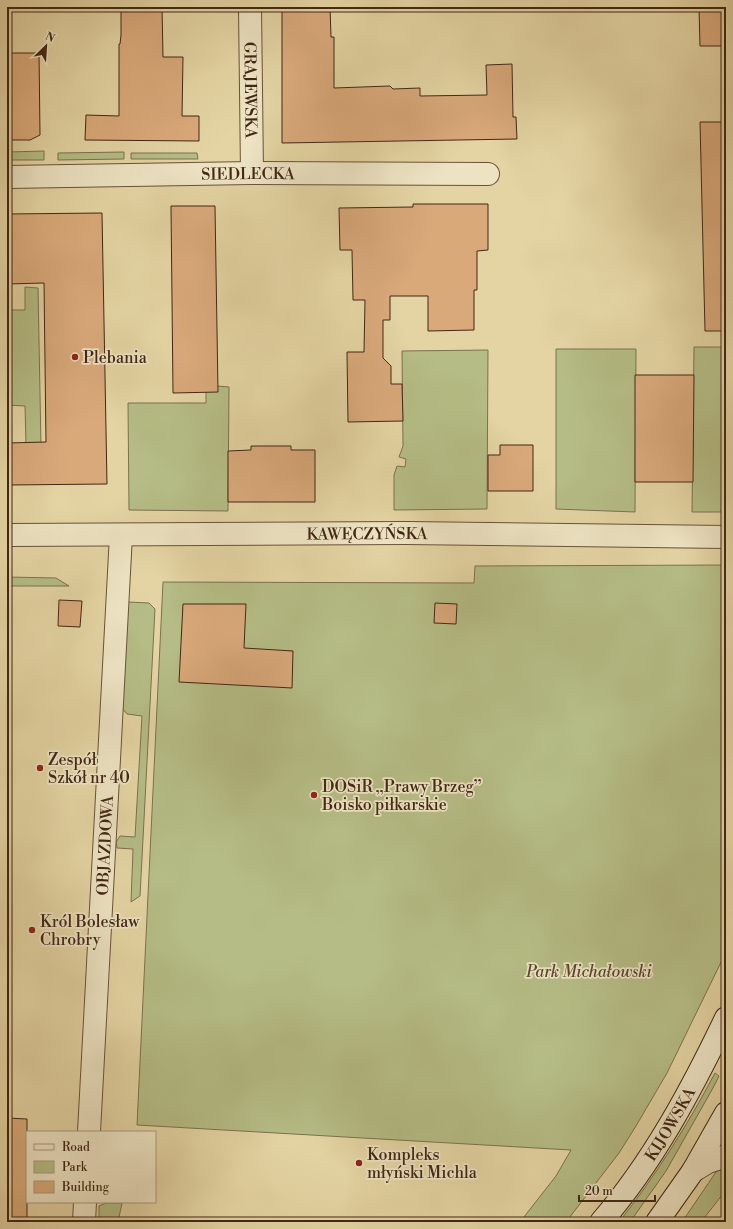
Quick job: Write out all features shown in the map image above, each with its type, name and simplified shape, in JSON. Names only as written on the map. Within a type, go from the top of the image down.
[{"type":"street","name":"GRAJEWSKA","points":[[250,7],[252,173]]},
{"type":"street","name":"SIEDLECKA","points":[[7,177],[252,173],[488,174]]},
{"type":"street","name":"KAWĘCZYŃSKA","points":[[7,535],[406,533],[726,537]]},
{"type":"street","name":"OBJAZDOWA","points":[[89,1131],[121,535]]},
{"type":"street","name":"KIJOWSKA","points":[[601,1222],[650,1156],[685,1099],[726,1018]]},
{"type":"street","points":[[657,1222],[693,1172],[726,1113]]},
{"type":"street","points":[[693,1172],[708,1162],[726,1156]]},
{"type":"street","points":[[84,1222],[85,1203]]},
{"type":"green space","points":[[44,151],[44,160],[7,160],[7,152]]},
{"type":"green space","points":[[124,152],[124,159],[58,160],[58,153]]},
{"type":"green space","points":[[131,153],[197,153],[198,159],[131,159]]},
{"type":"green space","points":[[25,287],[38,288],[41,447],[26,446],[25,406],[7,405],[7,310],[25,310]]},
{"type":"green space","points":[[694,347],[726,347],[726,512],[692,512]]},
{"type":"green space","points":[[556,349],[636,349],[635,512],[556,509]]},
{"type":"green space","points":[[488,350],[487,509],[394,510],[394,475],[397,466],[405,467],[406,459],[399,457],[403,446],[402,351]]},
{"type":"green space","points":[[217,386],[229,387],[228,511],[129,510],[128,403],[206,403],[206,392]]},
{"type":"green space","name":"Park Michałowski","points":[[726,565],[726,952],[667,1073],[636,1126],[619,1153],[566,1222],[520,1222],[556,1176],[571,1150],[137,1125],[163,582],[474,583],[475,566]]},
{"type":"green space","points":[[7,577],[56,578],[69,586],[7,586]]},
{"type":"green space","points":[[128,602],[149,603],[155,609],[140,896],[131,902],[133,849],[117,848],[116,842],[120,836],[135,837],[142,716],[127,714],[122,708]]},
{"type":"green space","points":[[715,1073],[719,1076],[713,1088],[666,1171],[630,1222],[619,1222],[646,1186],[670,1150]]},
{"type":"green space","points":[[726,1166],[726,1190],[701,1222],[682,1222],[716,1172]]},
{"type":"green space","points":[[106,1203],[122,1203],[118,1222],[99,1222],[99,1206]]},
{"type":"building","points":[[121,7],[162,7],[163,57],[183,57],[182,116],[199,116],[199,141],[85,140],[86,115],[119,116],[119,44],[121,35]]},
{"type":"building","points":[[282,7],[330,7],[331,37],[334,37],[334,88],[390,86],[393,89],[420,88],[420,96],[487,95],[486,65],[512,64],[513,117],[516,117],[517,139],[282,143]]},
{"type":"building","points":[[699,7],[726,7],[726,46],[700,46]]},
{"type":"building","points":[[7,53],[39,53],[40,135],[30,140],[7,140]]},
{"type":"building","points":[[700,122],[726,122],[726,331],[705,331]]},
{"type":"building","points":[[413,204],[488,204],[488,250],[477,251],[477,290],[474,290],[474,330],[428,331],[428,296],[390,296],[390,320],[383,320],[383,358],[391,366],[391,384],[402,384],[403,421],[348,422],[347,352],[364,352],[365,300],[353,300],[352,250],[340,250],[339,208],[413,207]]},
{"type":"building","points":[[171,206],[215,206],[218,392],[173,393]]},
{"type":"building","name":"Plebania","points":[[102,213],[107,484],[7,485],[7,443],[46,442],[44,283],[7,284],[7,214]]},
{"type":"building","points":[[635,375],[694,375],[693,482],[635,482]]},
{"type":"building","points":[[500,445],[533,445],[533,491],[488,491],[488,455],[500,455]]},
{"type":"building","points":[[251,446],[291,446],[291,450],[315,450],[315,502],[228,502],[228,451],[251,450]]},
{"type":"building","points":[[59,600],[82,601],[80,627],[58,626]]},
{"type":"building","points":[[435,603],[457,604],[456,624],[434,623]]},
{"type":"building","points":[[183,604],[246,604],[244,648],[293,651],[292,688],[179,682]]},
{"type":"building","points":[[7,1118],[27,1119],[27,1222],[7,1222]]},
{"type":"place","name":"Plebania","points":[[75,357]]},
{"type":"place","name":"Zespół Szkół nr 40","points":[[40,768]]},
{"type":"place","name":"DOSiR „Prawy Brzeg” Boisko piłkarskie","points":[[314,795]]},
{"type":"place","name":"Król Bolesław Chrobry","points":[[32,930]]},
{"type":"place","name":"Kompleks młyński Michla","points":[[359,1163]]}]
